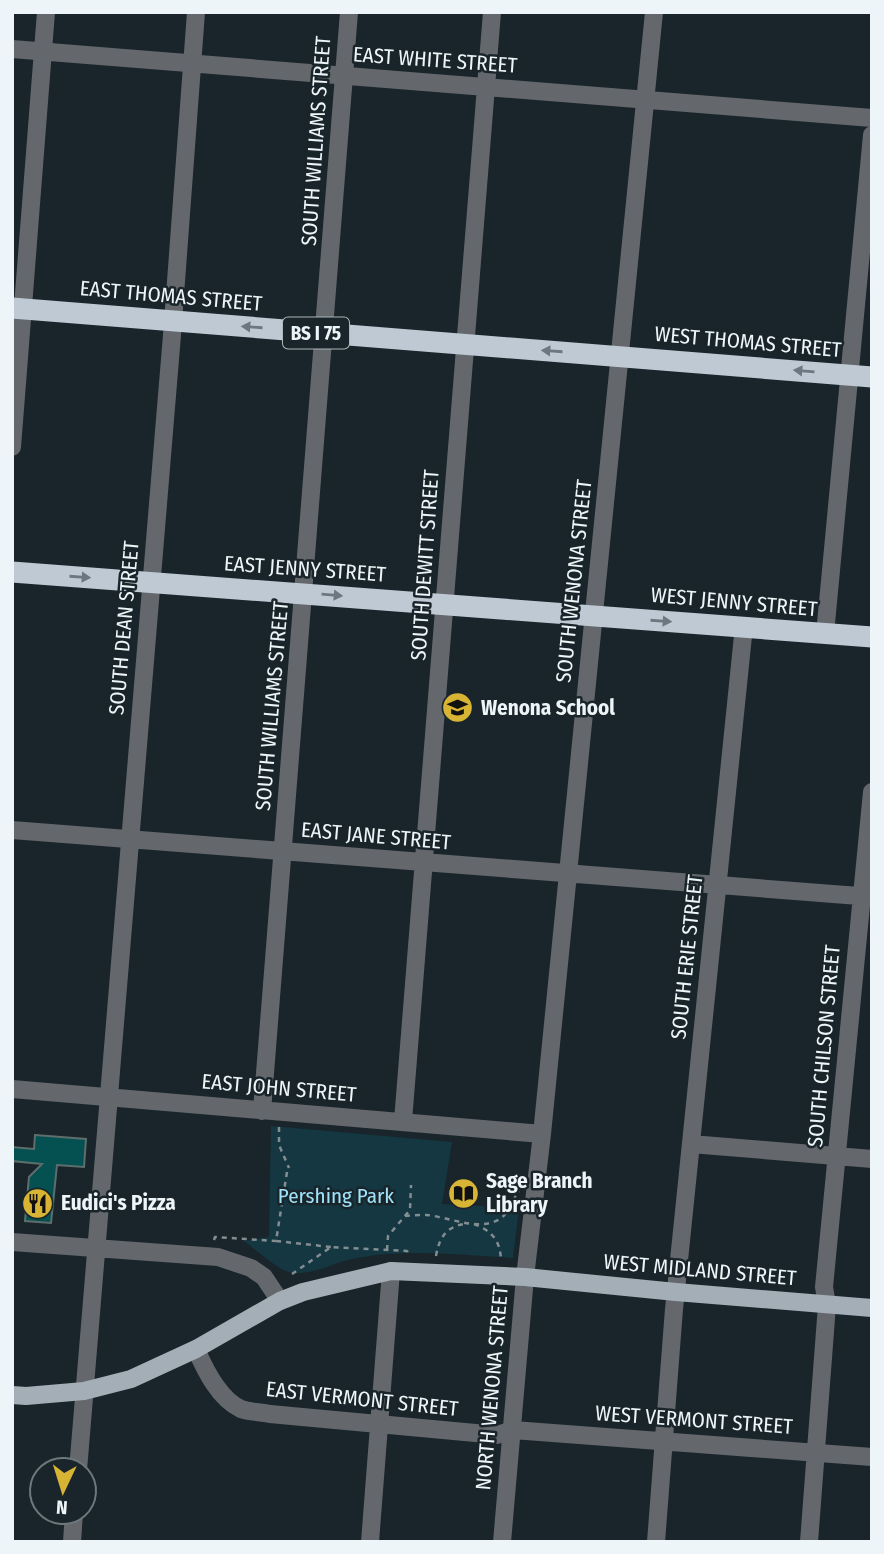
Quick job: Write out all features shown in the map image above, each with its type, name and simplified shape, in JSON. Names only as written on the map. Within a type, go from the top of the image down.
[{"type":"highway","name":"EAST THOMAS STREET","points":[[18,308],[620,356]]},
{"type":"highway","name":"WEST THOMAS STREET","points":[[620,356],[872,377]]},
{"type":"highway","name":"EAST JENNY STREET","points":[[12,572],[593,616]]},
{"type":"highway","name":"WEST JENNY STREET","points":[[593,616],[872,637]]},
{"type":"main road","name":"WEST MIDLAND STREET","points":[[84,1391],[131,1379],[196,1349],[280,1301],[321,1286],[391,1271],[525,1277],[872,1308]]},
{"type":"main road","points":[[12,1395],[84,1391]]},
{"type":"street","points":[[12,447],[18,308],[46,12]]},
{"type":"street","name":"SOUTH DEAN STREET","points":[[79,1456],[173,321],[195,12]]},
{"type":"street","name":"SOUTH WILLIAMS STREET","points":[[262,1111],[349,12]]},
{"type":"street","name":"SOUTH DEWITT STREET","points":[[403,1121],[492,12]]},
{"type":"street","name":"SOUTH WENONA STREET","points":[[530,1238],[654,12]]},
{"type":"street","name":"EAST WHITE STREET","points":[[12,49],[872,118]]},
{"type":"street","points":[[825,634],[872,135]]},
{"type":"street","name":"SOUTH ERIE STREET","points":[[656,1542],[676,1292],[744,626]]},
{"type":"street","name":"SOUTH CHILSON STREET","points":[[809,1542],[827,1305],[824,1287],[867,897],[872,792]]},
{"type":"street","name":"EAST JANE STREET","points":[[12,830],[867,897]]},
{"type":"street","name":"EAST JOHN STREET","points":[[12,1089],[542,1133]]},
{"type":"street","points":[[691,1144],[872,1158]]},
{"type":"street","name":"NORTH WENONA STREET","points":[[502,1542],[530,1238]]},
{"type":"street","points":[[12,1242],[218,1257],[236,1261],[264,1277],[280,1301]]},
{"type":"street","points":[[370,1542],[391,1271]]},
{"type":"street","name":"EAST VERMONT STREET","points":[[196,1349],[208,1377],[241,1409],[380,1425],[497,1434],[513,1430]]},
{"type":"street","name":"WEST VERMONT STREET","points":[[513,1430],[872,1457]]},
{"type":"path","points":[[276,1241],[288,1170],[279,1145],[279,1128]]},
{"type":"path","points":[[387,1250],[388,1236],[410,1210],[411,1185]]},
{"type":"path","points":[[436,1256],[438,1245],[447,1230],[499,1219],[510,1209],[519,1191]]},
{"type":"path","points":[[405,1216],[428,1215],[470,1223],[488,1230],[496,1238],[501,1260]]},
{"type":"path","points":[[214,1240],[215,1237],[407,1251],[409,1255]]},
{"type":"path","points":[[292,1274],[331,1247]]},
{"type":"path","points":[[370,1249],[371,1260]]},
{"type":"green space","name":"Pershing Park","points":[[271,1126],[452,1142],[442,1204],[519,1208],[513,1258],[432,1253],[392,1254],[352,1259],[305,1273],[284,1270],[244,1241],[269,1237]]},
{"type":"building","points":[[35,1135],[86,1139],[84,1167],[57,1165],[51,1223],[25,1221],[29,1177],[42,1164],[12,1161],[12,1147],[34,1149]]},
{"type":"place","name":"Wenona School","points":[[458,708]]},
{"type":"place","name":"Sage Branch Library","points":[[463,1193]]},
{"type":"place","name":"Eudici's Pizza","points":[[38,1203]]}]
